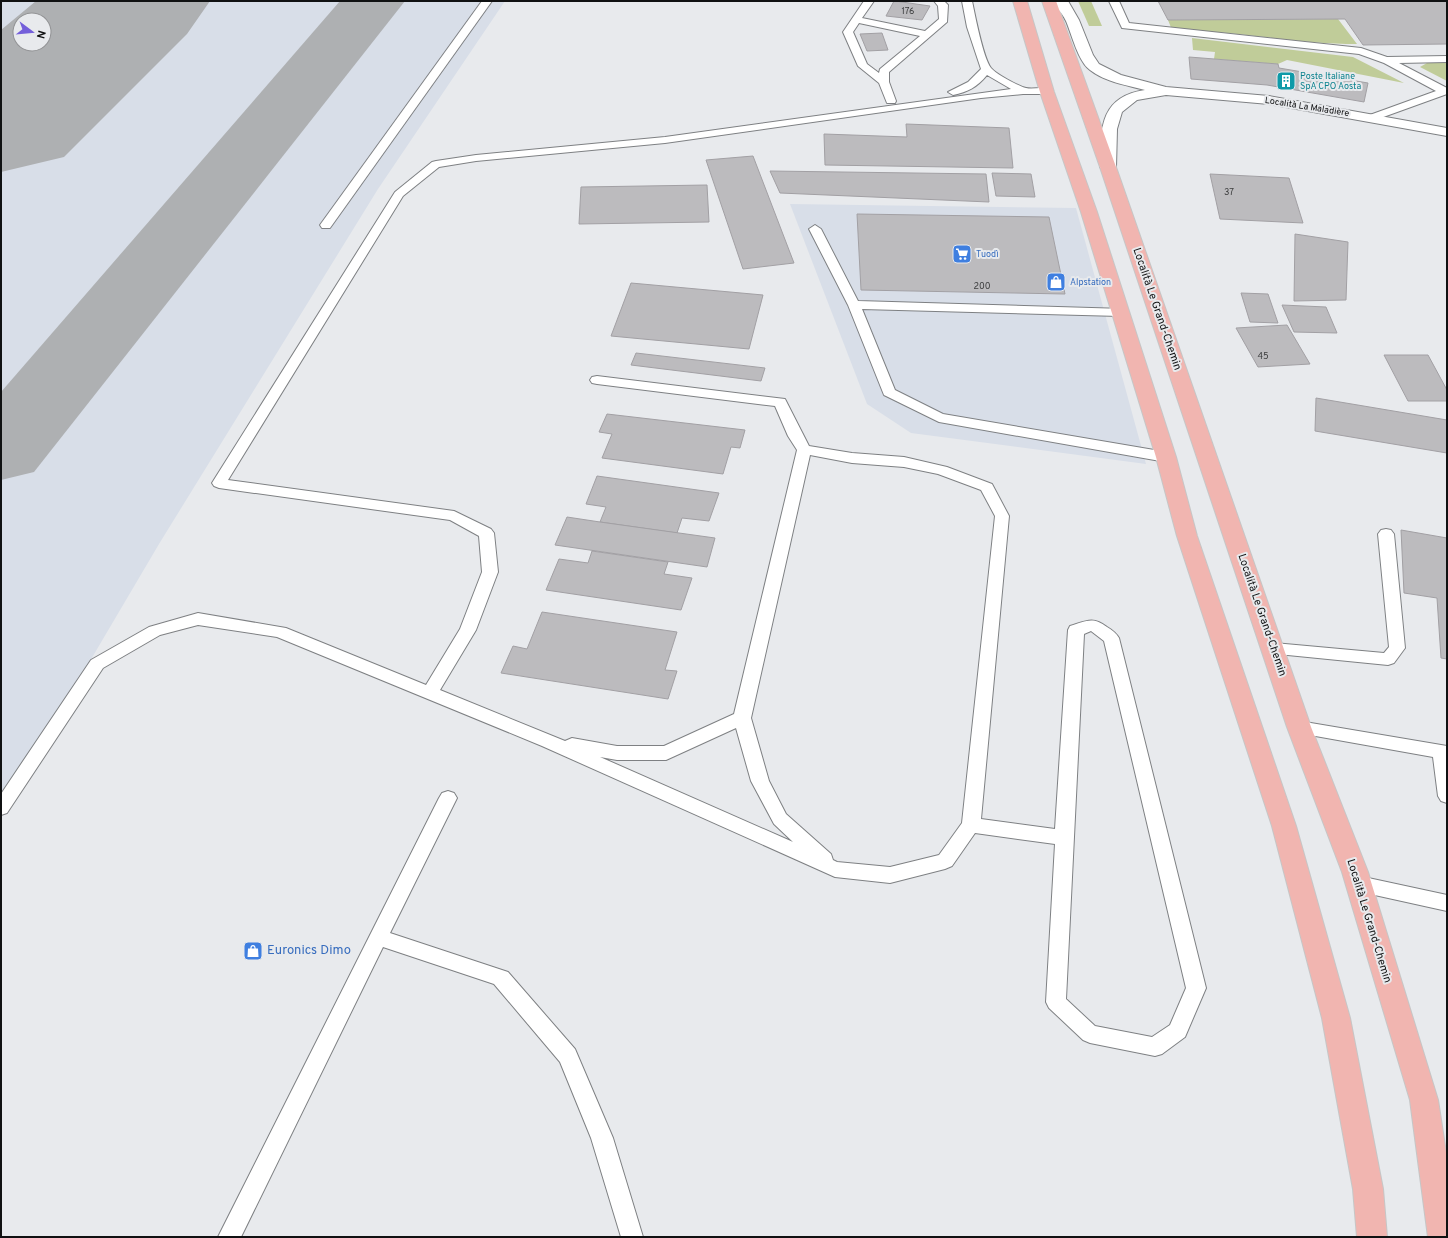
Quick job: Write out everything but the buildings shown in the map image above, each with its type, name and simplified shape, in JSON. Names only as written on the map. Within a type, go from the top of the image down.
[{"type":"main road","points":[[1020,1],[1047,92],[1089,212],[1166,457],[1187,536],[1284,826],[1336,1018],[1368,1189],[1372,1237]]},
{"type":"main road","name":"Località Le Grand-Chemin","points":[[1049,1],[1108,167],[1274,649],[1299,727],[1359,884],[1424,1100],[1443,1237]]},
{"type":"street","points":[[1058,1],[1063,4],[1072,20],[1086,55],[1094,67],[1116,78],[1166,91]]},
{"type":"street","points":[[1108,167],[1111,118],[1117,107],[1128,99],[1166,91]]},
{"type":"street","name":"Località La Maladière","points":[[1166,91],[1269,100],[1447,132]]},
{"type":"lane","points":[[326,225],[488,1]]},
{"type":"lane","points":[[869,1],[848,32],[863,66],[884,82]]},
{"type":"lane","points":[[891,101],[884,82],[884,71],[944,20],[943,6],[939,1]]},
{"type":"lane","points":[[967,1],[972,27],[986,70],[994,76],[1023,91]]},
{"type":"lane","points":[[1114,1],[1125,26],[1361,51],[1388,61],[1446,90]]},
{"type":"lane","points":[[856,20],[927,34]]},
{"type":"lane","points":[[1369,44],[1388,61],[1447,59]]},
{"type":"lane","points":[[863,112],[873,106],[891,101],[959,92],[976,83],[986,70]]},
{"type":"lane","points":[[1371,118],[1446,90]]},
{"type":"lane","points":[[430,693],[468,630],[490,572],[486,533],[454,516],[219,483],[399,194],[436,164],[476,158],[665,140],[981,95],[1023,91],[1047,92]]},
{"type":"lane","points":[[815,229],[854,305],[889,392],[939,418],[1166,457]]},
{"type":"lane","points":[[854,305],[1120,312]]},
{"type":"lane","points":[[597,380],[780,402],[795,436],[804,450],[742,718],[760,781],[780,819],[835,868]]},
{"type":"lane","points":[[1,808],[97,664],[155,631],[198,619],[280,632],[548,741],[835,868],[890,876],[945,861],[971,825],[1002,516],[987,487],[942,470],[904,462],[852,458],[804,450]]},
{"type":"lane","points":[[1274,649],[1388,660],[1397,648],[1386,534]]},
{"type":"lane","points":[[1094,625],[1111,638],[1196,988],[1178,1031],[1155,1047],[1090,1034],[1056,1002],[1064,838],[1076,630],[1094,625]]},
{"type":"lane","points":[[548,741],[617,753],[666,753],[742,718]]},
{"type":"lane","points":[[1299,727],[1444,752],[1447,796]]},
{"type":"lane","points":[[229,1237],[380,938],[448,798]]},
{"type":"lane","points":[[971,825],[1064,838]]},
{"type":"lane","points":[[1359,884],[1447,903]]},
{"type":"lane","points":[[380,938],[501,978],[568,1056],[602,1138],[632,1237]]},
{"type":"shaded area","points":[[1,1],[505,1],[378,189],[159,544],[1,812]]},
{"type":"shaded area","points":[[790,204],[1076,208],[1146,464],[911,433],[867,404]]},
{"type":"green space","points":[[1078,1],[1091,1],[1102,26],[1089,26]]},
{"type":"green space","points":[[1338,19],[1357,44],[1311,42],[1218,32],[1172,30],[1168,20]]},
{"type":"green space","points":[[1192,38],[1353,57],[1404,83],[1287,60],[1278,64],[1214,59],[1215,52],[1193,50]]},
{"type":"green space","points":[[1427,63],[1447,63],[1447,81],[1420,67]]},
{"type":"taxiway","points":[[1,451],[374,1]]},
{"type":"runway","points":[[1,119],[132,1]]},
{"type":"place","name":"Poste Italiane SpA CPO Aosta","points":[[1286,81]]},
{"type":"place","name":"Tuodì","points":[[962,254]]},
{"type":"place","name":"Alpstation","points":[[1056,282]]},
{"type":"place","name":"Euronics Dimo","points":[[253,951]]}]
